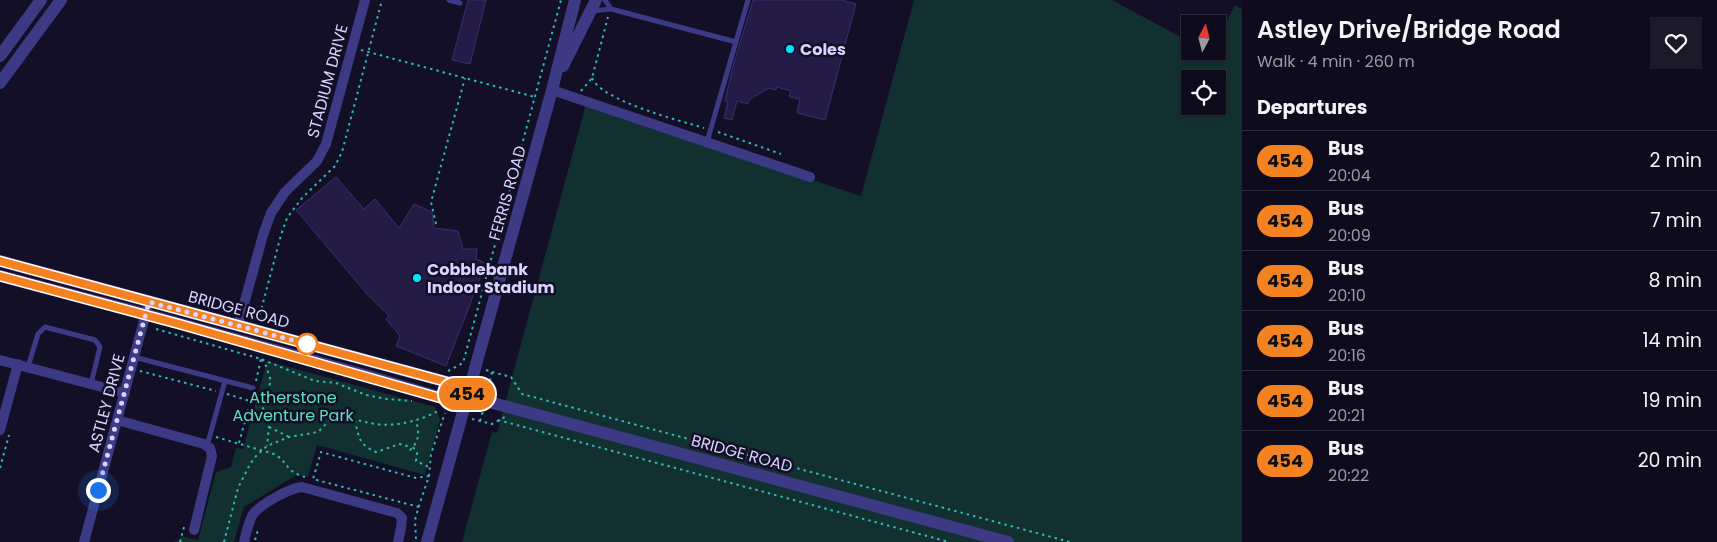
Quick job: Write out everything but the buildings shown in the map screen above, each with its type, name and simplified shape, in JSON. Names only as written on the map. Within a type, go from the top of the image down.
[{"type":"street","points":[[11,67],[0,57],[41,0]]},
{"type":"street","points":[[0,82],[61,0]]},
{"type":"street","name":"STADIUM DRIVE","points":[[238,326],[270,214],[285,192],[317,161],[326,144],[365,0]]},
{"type":"street","name":"FERRIS ROAD","points":[[427,542],[467,396],[469,365],[553,87],[575,0]]},
{"type":"street","name":"FERRIS ROAD","points":[[553,87],[594,5]]},
{"type":"street","points":[[553,87],[575,97],[810,177]]},
{"type":"street","name":"BRIDGE ROAD","points":[[0,261],[238,326],[467,396],[1008,542]]},
{"type":"street","name":"BRIDGE ROAD","points":[[0,276],[372,377],[467,396]]},
{"type":"street","name":"ASTLEY DRIVE","points":[[84,542],[149,302]]},
{"type":"street","points":[[0,360],[124,393]]},
{"type":"street","points":[[0,430],[18,364]]},
{"type":"street","points":[[117,420],[210,448],[212,456],[194,530]]},
{"type":"street","points":[[244,542],[249,522],[256,511],[292,489],[302,487],[396,513],[402,518],[398,542]]},
{"type":"lane","points":[[449,0],[460,3]]},
{"type":"lane","points":[[605,0],[611,9]]},
{"type":"lane","points":[[706,142],[748,0]]},
{"type":"lane","points":[[594,5],[736,42]]},
{"type":"lane","points":[[28,367],[38,334],[45,328],[95,340],[100,347],[91,384]]},
{"type":"lane","points":[[134,357],[254,388]]},
{"type":"lane","points":[[207,446],[225,381]]},
{"type":"path","points":[[469,365],[535,97],[561,0]]},
{"type":"path","points":[[575,97],[592,78],[611,9]]},
{"type":"path","points":[[368,52],[535,97]]},
{"type":"path","points":[[436,224],[431,202],[465,78]]},
{"type":"path","points":[[592,78],[594,84],[600,90],[616,98],[781,154]]},
{"type":"path","points":[[156,330],[261,359],[315,381],[336,383],[386,399],[420,402]]},
{"type":"path","points":[[239,443],[261,359]]},
{"type":"path","points":[[261,359],[266,366],[271,380],[262,405],[269,427],[267,446]]},
{"type":"path","points":[[446,372],[469,365],[511,377],[522,394],[1070,542]]},
{"type":"path","points":[[140,371],[250,401]]},
{"type":"path","points":[[480,421],[492,372]]},
{"type":"path","points":[[224,542],[238,488],[250,464],[262,449],[289,437],[318,432],[333,417],[343,416],[378,424],[398,424],[426,417],[443,408],[435,406]]},
{"type":"path","points":[[416,542],[416,520],[429,476],[431,454],[445,413]]},
{"type":"path","points":[[354,420],[360,441],[365,447],[376,452],[400,444],[408,446],[410,450],[416,444],[418,436],[416,419]]},
{"type":"path","points":[[498,420],[949,542]]},
{"type":"path","points":[[269,427],[289,437]]},
{"type":"path","points":[[210,435],[262,449],[278,456],[292,472],[419,507]]},
{"type":"path","points":[[413,447],[417,452],[416,462],[430,467]]},
{"type":"path","points":[[313,479],[320,452],[416,478],[429,476]]},
{"type":"path","points":[[255,542],[259,526]]},
{"type":"green space","points":[[914,0],[1112,0],[1181,37],[1181,60],[1226,60],[1226,22],[1235,5],[1242,9],[1242,542],[462,542],[492,432],[497,433],[586,104],[861,196]]},
{"type":"green space","name":"Atherstone Adventure Park","points":[[267,361],[435,407],[440,419],[425,475],[317,445],[308,477],[298,474],[244,507],[234,542],[173,542],[180,540],[181,536],[198,540],[216,472],[231,467],[236,448],[243,449]]},
{"type":"bus line","name":"454","points":[[0,261],[34,272],[76,281],[469,388],[465,405],[372,377],[0,276]]},
{"type":"place","name":"Coles","points":[[790,49]]},
{"type":"place","name":"Cobblebank Indoor Stadium","points":[[417,278]]},
{"type":"route","points":[[98,490],[149,302],[307,344]]}]
